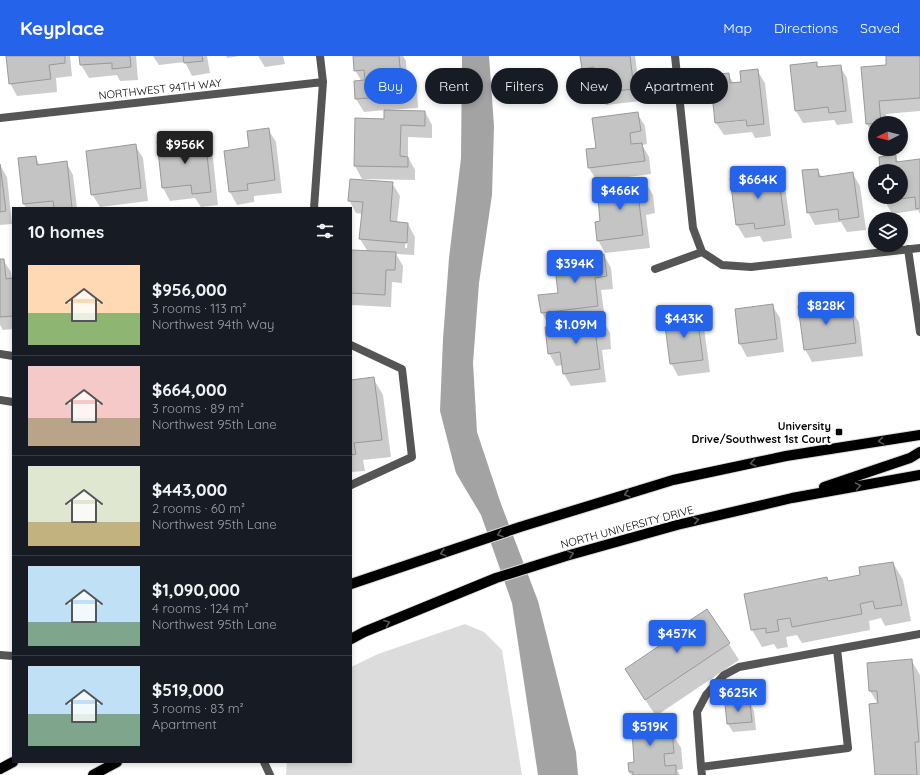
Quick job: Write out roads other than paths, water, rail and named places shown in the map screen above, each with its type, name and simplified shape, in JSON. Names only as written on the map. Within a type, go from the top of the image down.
[{"type":"main road","points":[[352,584],[520,527],[674,480],[786,456],[920,435]]},
{"type":"main road","points":[[792,498],[910,458],[920,452]]},
{"type":"main road","name":"NORTH UNIVERSITY DRIVE","points":[[352,638],[364,632],[496,578],[566,556],[677,525],[792,498],[920,476]]},
{"type":"main road","points":[[0,768],[12,762]]},
{"type":"main road","points":[[93,775],[115,763]]},
{"type":"street","points":[[314,207],[323,82],[320,56]]},
{"type":"street","points":[[675,56],[693,228],[702,252],[722,265],[751,267],[882,252]]},
{"type":"street","name":"NORTHWEST 94TH WAY","points":[[0,118],[323,82]]},
{"type":"street","points":[[920,248],[908,249],[920,332]]},
{"type":"street","points":[[655,269],[702,252]]},
{"type":"street","points":[[352,345],[402,369],[412,457],[352,485]]},
{"type":"street","points":[[0,354],[12,356]]},
{"type":"street","points":[[0,400],[12,402]]},
{"type":"street","points":[[837,649],[848,748],[702,771],[697,712],[706,695],[724,675],[739,667],[837,649],[920,634]]},
{"type":"street","points":[[0,655],[12,656]]},
{"type":"street","points":[[264,763],[270,775]]},
{"type":"place","name":"University Drive/Southwest 1st Court","points":[[839,432]]}]
